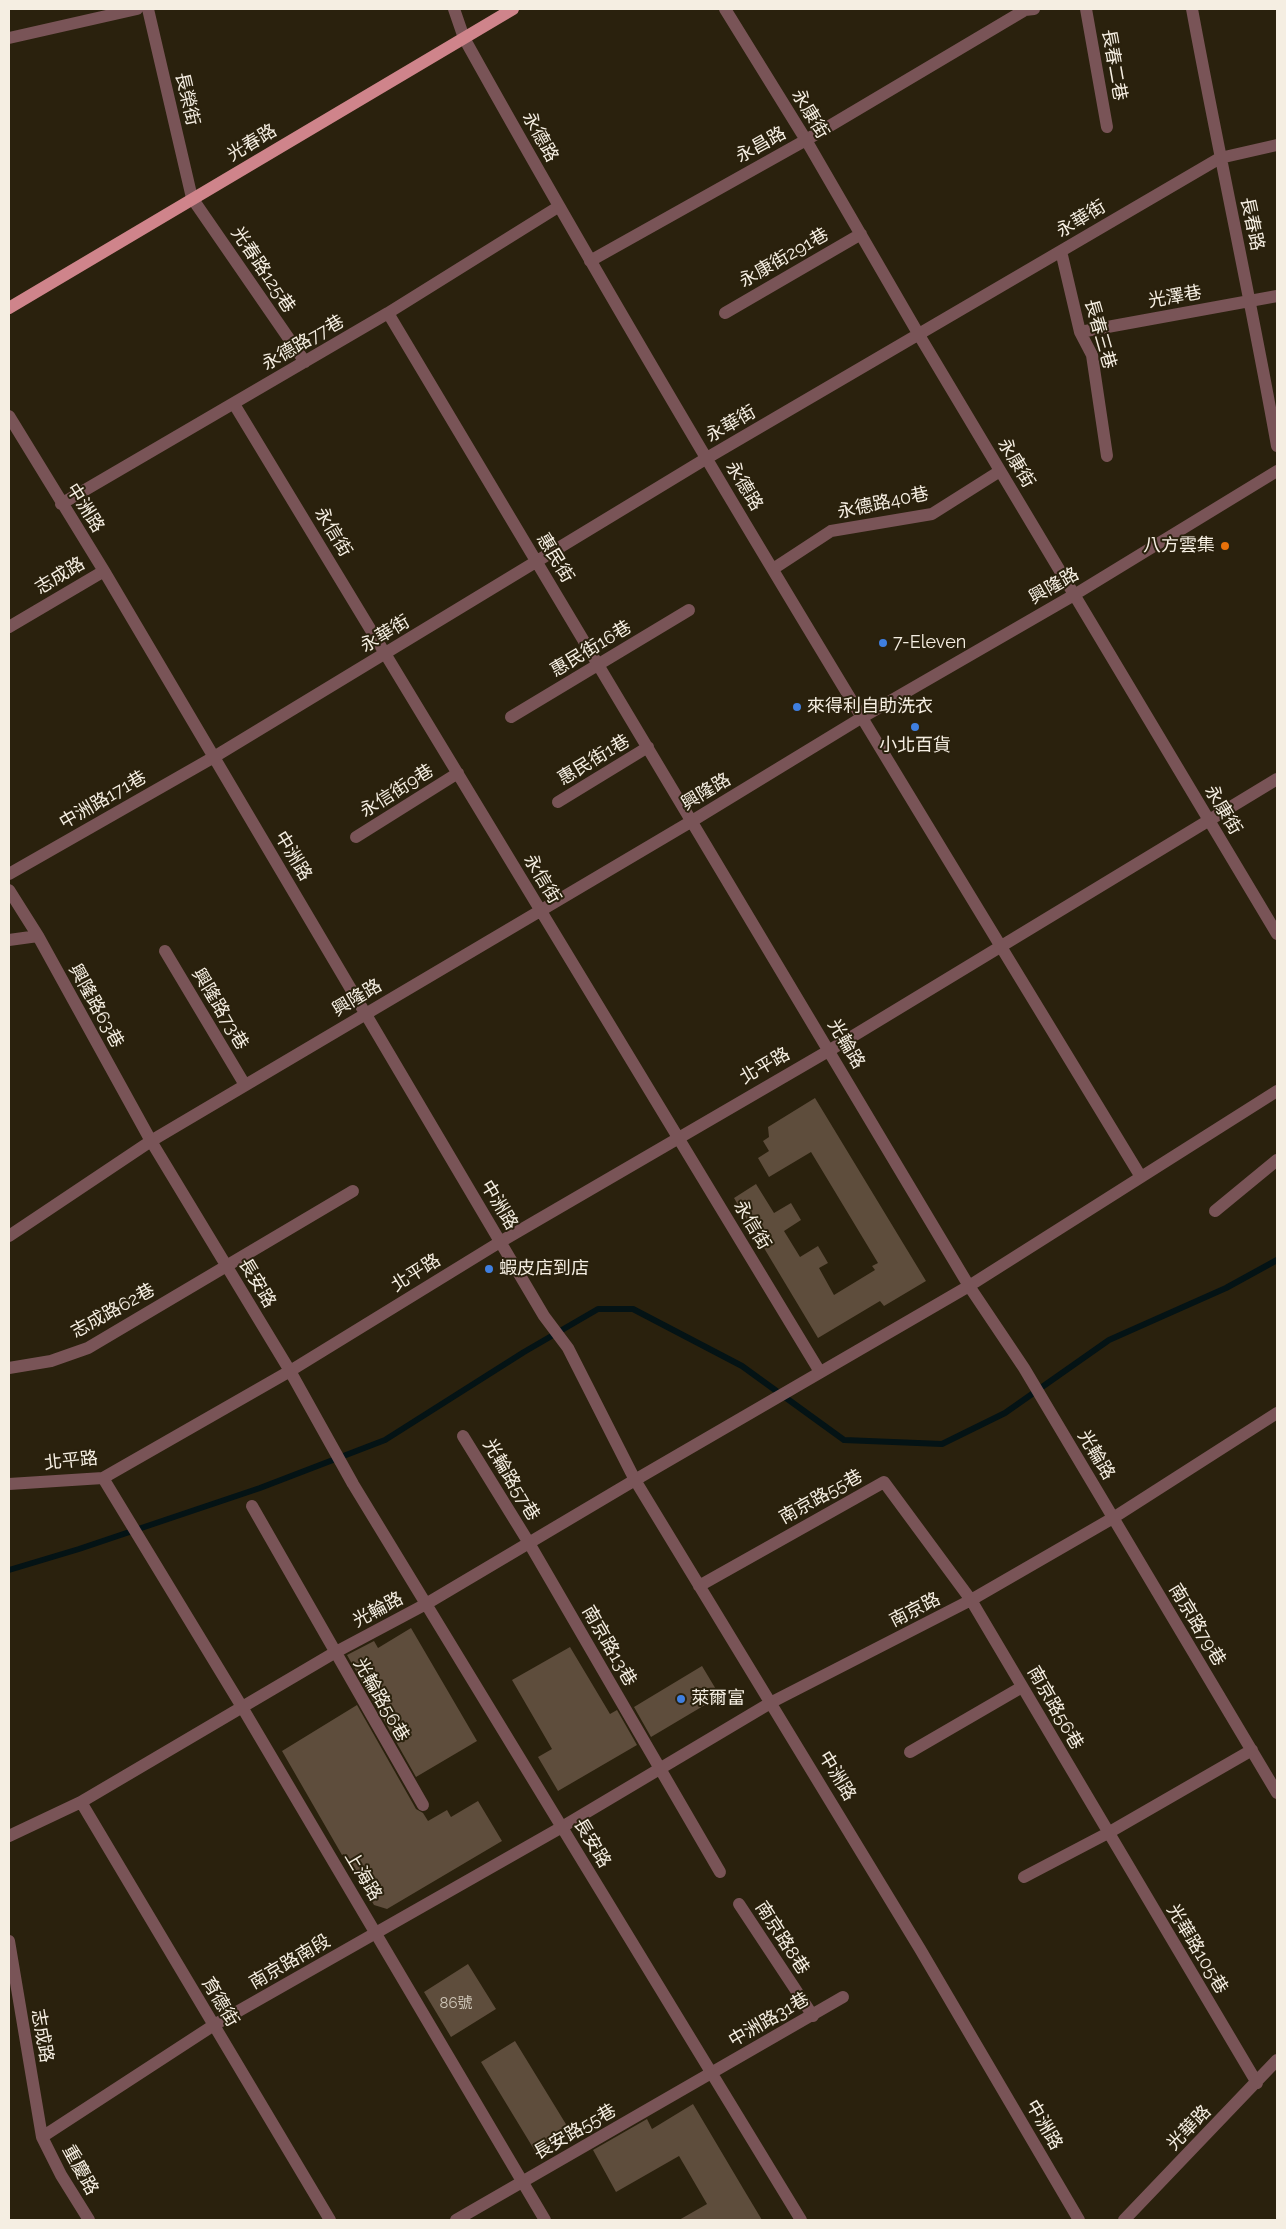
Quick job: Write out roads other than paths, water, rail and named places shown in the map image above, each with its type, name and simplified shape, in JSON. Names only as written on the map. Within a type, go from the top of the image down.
[{"type":"main road","name":"光春路","points":[[9,308],[513,9]]},
{"type":"street","points":[[9,38],[137,9]]},
{"type":"street","name":"長榮街","points":[[148,9],[192,198]]},
{"type":"street","name":"永德路","points":[[454,9],[464,38],[558,207],[861,718],[1140,1177]]},
{"type":"street","name":"永康街","points":[[725,9],[806,140],[919,335],[1277,934]]},
{"type":"street","name":"永昌路","points":[[590,261],[806,140],[1027,9]]},
{"type":"street","name":"長春二巷","points":[[1086,9],[1107,127]]},
{"type":"street","name":"長春路","points":[[1192,9],[1220,158],[1251,301],[1277,446]]},
{"type":"street","name":"永華街","points":[[214,757],[537,563],[707,458],[1220,158],[1277,145]]},
{"type":"street","name":"光春路125巷","points":[[192,198],[305,362]]},
{"type":"street","name":"永德路77巷","points":[[61,504],[388,313],[558,207]]},
{"type":"street","name":"永康街291巷","points":[[725,313],[860,234]]},
{"type":"street","name":"長春三巷","points":[[1061,251],[1080,332],[1092,355],[1107,456]]},
{"type":"street","name":"光澤巷","points":[[1080,332],[1277,296]]},
{"type":"street","name":"惠民街","points":[[388,313],[692,821]]},
{"type":"street","name":"永信街","points":[[234,404],[678,1137],[814,1375]]},
{"type":"street","name":"中洲路","points":[[9,416],[61,504],[104,571],[544,1316],[568,1348],[635,1480],[772,1702],[925,1957],[1079,2220]]},
{"type":"street","name":"永德路40巷","points":[[773,569],[831,531],[932,514],[1000,471]]},
{"type":"street","name":"興隆路","points":[[9,1236],[151,1141],[692,821],[861,718],[1074,595],[1277,471]]},
{"type":"street","name":"志成路","points":[[9,627],[104,571]]},
{"type":"street","name":"惠民街16巷","points":[[511,717],[689,610]]},
{"type":"street","name":"惠民街1巷","points":[[558,802],[648,747]]},
{"type":"street","name":"中洲路171巷","points":[[9,874],[214,757]]},
{"type":"street","name":"永信街9巷","points":[[356,837],[458,773]]},
{"type":"street","name":"北平路","points":[[9,1484],[103,1478],[290,1371],[500,1242],[830,1050],[1277,778]]},
{"type":"street","name":"光輪路","points":[[692,821],[969,1286],[1024,1368],[1113,1518]]},
{"type":"street","name":"興隆路63巷","points":[[9,890],[38,936],[151,1141]]},
{"type":"street","points":[[9,940],[38,936]]},
{"type":"street","name":"興隆路73巷","points":[[165,950],[245,1086]]},
{"type":"street","points":[[814,1375],[969,1286],[1277,1091]]},
{"type":"street","name":"長安路","points":[[151,1141],[290,1371],[353,1484],[801,2220]]},
{"type":"street","points":[[1215,1211],[1277,1160]]},
{"type":"street","name":"志成路62巷","points":[[9,1368],[51,1361],[88,1348],[353,1191]]},
{"type":"street","name":"光輪路","points":[[9,1836],[81,1802],[334,1653],[426,1604],[814,1375]]},
{"type":"street","name":"南京路","points":[[562,1827],[772,1702],[971,1600],[1113,1518],[1277,1413]]},
{"type":"street","name":"光輪路57巷","points":[[463,1436],[529,1542]]},
{"type":"street","name":"上海路","points":[[103,1478],[242,1707],[545,2220]]},
{"type":"street","name":"南京路55巷","points":[[699,1586],[884,1482],[971,1600]]},
{"type":"street","name":"光輪路56巷","points":[[252,1506],[334,1653],[423,1805]]},
{"type":"street","name":"南京路79巷","points":[[1113,1518],[1277,1792]]},
{"type":"street","name":"南京路13巷","points":[[529,1542],[660,1767]]},
{"type":"street","name":"南京路56巷","points":[[971,1600],[1108,1833]]},
{"type":"street","points":[[910,1752],[1022,1687]]},
{"type":"street","points":[[1024,1877],[1108,1833],[1252,1750]]},
{"type":"street","points":[[660,1767],[720,1872]]},
{"type":"street","name":"育德街","points":[[81,1802],[330,2220]]},
{"type":"street","name":"南京路南段","points":[[42,2137],[214,2026],[562,1827]]},
{"type":"street","name":"光華路105巷","points":[[1108,1833],[1257,2083]]},
{"type":"street","name":"南京路8巷","points":[[739,1904],[813,2016]]},
{"type":"street","name":"志成路","points":[[9,1941],[42,2137]]},
{"type":"street","name":"中洲路31巷","points":[[711,2073],[843,1997]]},
{"type":"street","name":"光華路","points":[[1124,2220],[1277,2060]]},
{"type":"street","name":"長安路55巷","points":[[456,2220],[711,2073]]},
{"type":"street","name":"重慶路","points":[[42,2137],[61,2175],[89,2220]]},
{"type":"waterway","points":[[9,1570],[79,1549],[260,1488],[385,1440],[524,1352],[598,1309],[633,1309],[742,1366],[844,1440],[942,1444],[1005,1413],[1109,1340],[1226,1288],[1277,1260]]},
{"type":"place","name":"八方雲集","points":[[1225,546]]},
{"type":"place","name":"7-Eleven","points":[[883,643]]},
{"type":"place","name":"來得利自助洗衣","points":[[797,707]]},
{"type":"place","name":"小北百貨","points":[[915,727]]},
{"type":"place","name":"蝦皮店到店","points":[[489,1269]]},
{"type":"place","name":"萊爾富","points":[[681,1699]]}]
